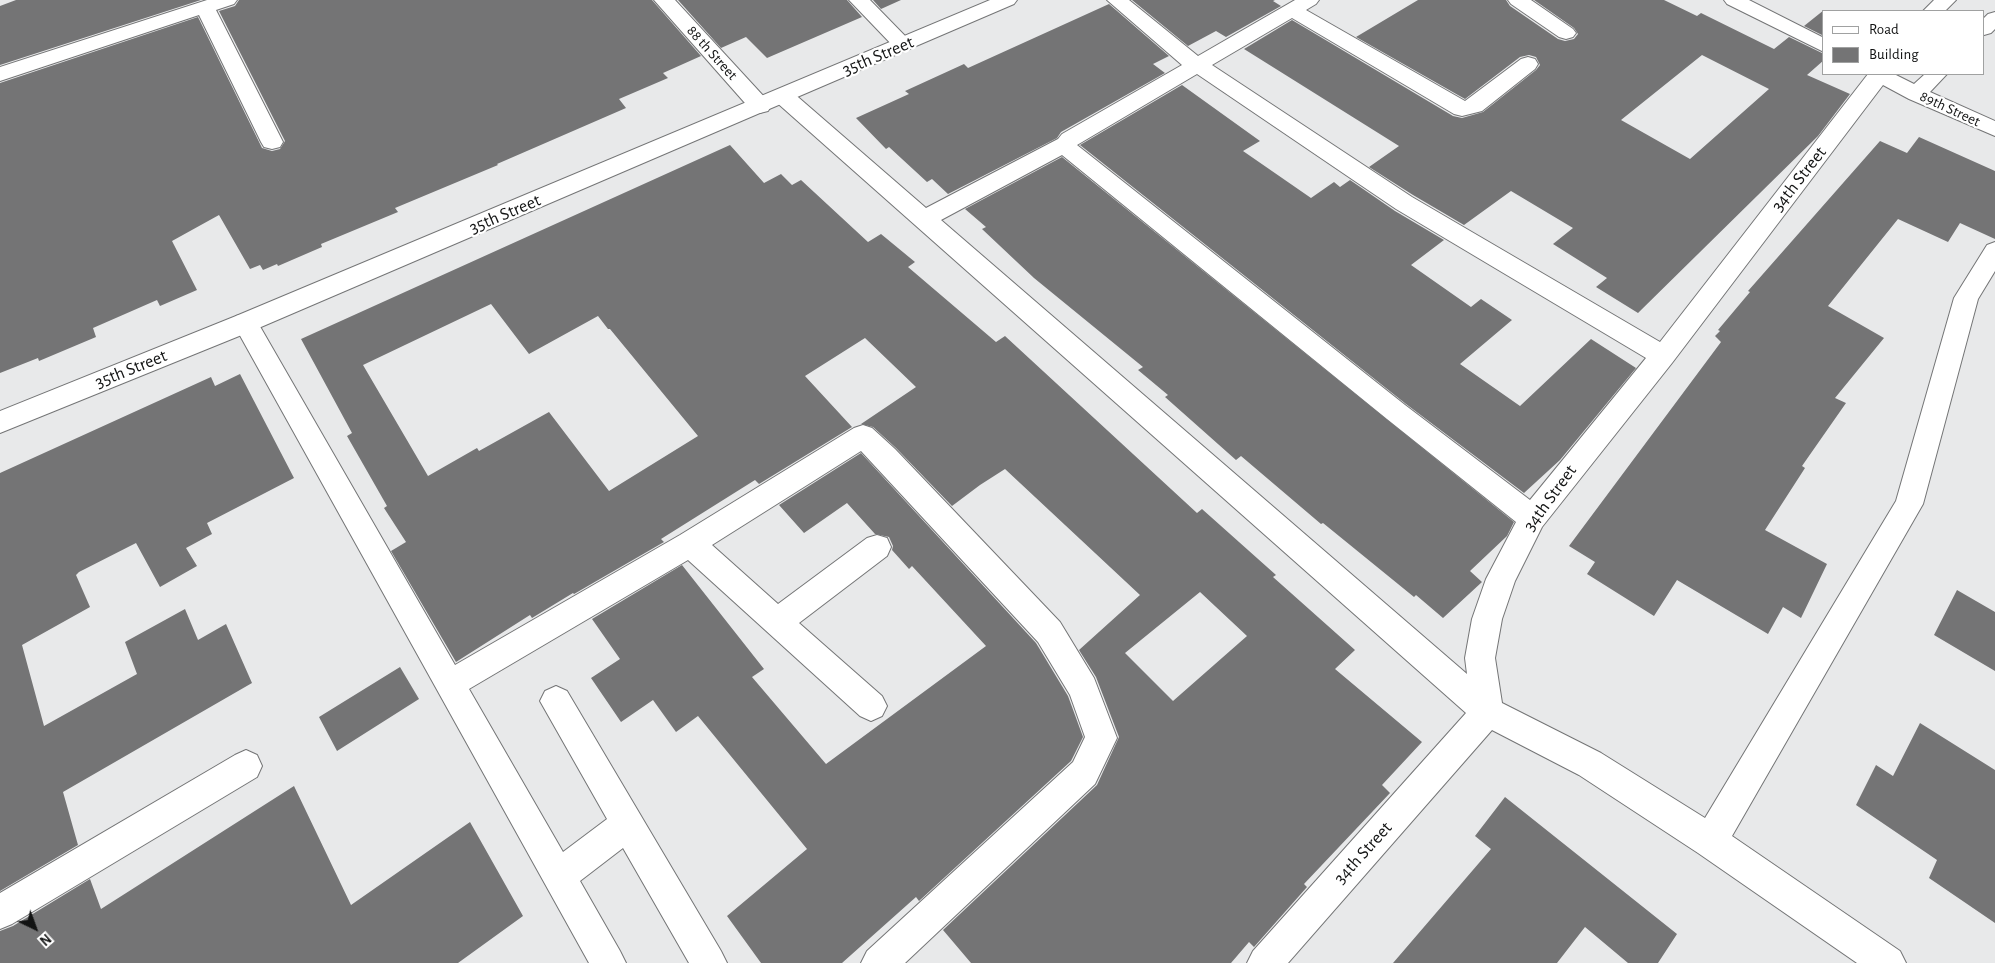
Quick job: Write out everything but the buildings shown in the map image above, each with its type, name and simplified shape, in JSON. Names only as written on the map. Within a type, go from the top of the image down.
[{"type":"street","points":[[0,74],[87,44],[227,0]]},
{"type":"street","name":"88 th Street","points":[[664,0],[760,106]]},
{"type":"street","points":[[859,0],[903,45]]},
{"type":"street","name":"35th Street","points":[[0,422],[245,323],[1007,0]]},
{"type":"street","points":[[1117,0],[1198,66],[1404,203],[1663,356]]},
{"type":"street","points":[[1518,0],[1566,33]]},
{"type":"street","points":[[1734,0],[1822,45]]},
{"type":"street","points":[[1934,10],[1946,0]]},
{"type":"street","points":[[924,219],[1066,144],[1070,139],[1301,5],[1462,109],[1474,106],[1528,64]]},
{"type":"street","points":[[204,7],[272,142]]},
{"type":"street","points":[[1985,28],[1995,18]]},
{"type":"street","name":"34th Street","points":[[1266,963],[1488,712],[1480,658],[1487,619],[1501,579],[1532,518],[1663,356],[1878,75]]},
{"type":"street","name":"89th Street","points":[[1881,75],[1916,94],[1995,129]]},
{"type":"street","points":[[1916,94],[1936,75]]},
{"type":"street","points":[[783,96],[1488,712],[1590,764],[1710,842],[1888,963]]},
{"type":"street","points":[[1066,144],[1071,152],[1334,363],[1532,518]]},
{"type":"street","points":[[1710,842],[1909,504],[1966,298],[1995,251]]},
{"type":"street","points":[[245,323],[608,963]]},
{"type":"street","points":[[450,684],[690,544],[862,436],[885,457],[1049,632],[1083,688],[1101,738],[1084,773],[879,963]]},
{"type":"street","points":[[690,544],[871,706]]},
{"type":"street","points":[[777,622],[877,547]]},
{"type":"street","points":[[556,701],[709,963]]},
{"type":"street","points":[[0,912],[246,766]]},
{"type":"street","points":[[559,876],[628,824]]}]
